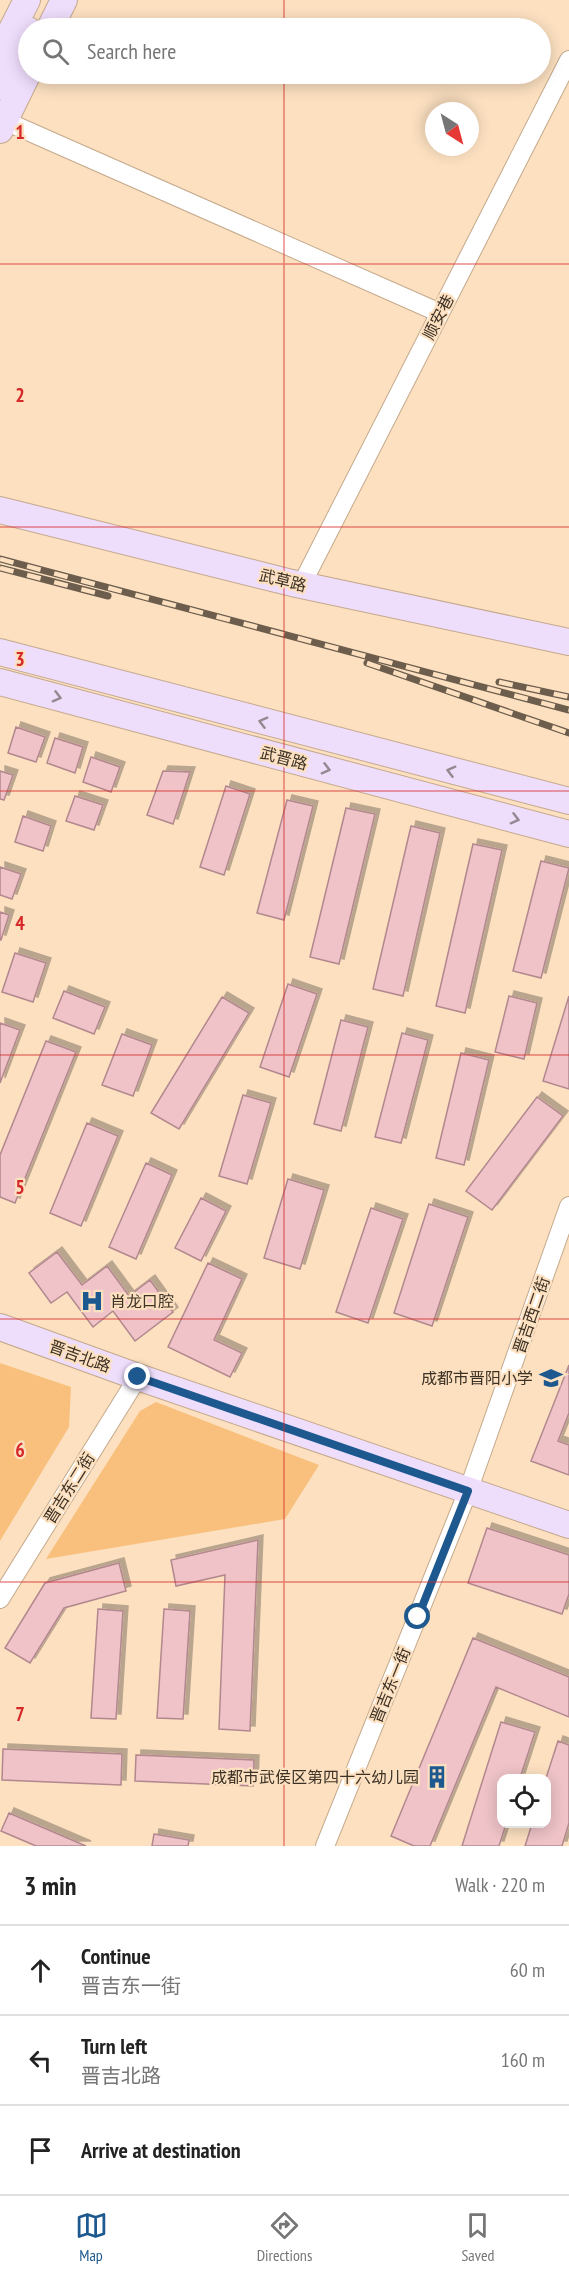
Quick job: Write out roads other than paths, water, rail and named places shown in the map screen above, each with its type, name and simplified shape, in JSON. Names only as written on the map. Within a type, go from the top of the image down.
[{"type":"street","points":[[0,15],[8,0]]},
{"type":"street","points":[[0,53],[27,0]]},
{"type":"street","points":[[0,86],[18,51]]},
{"type":"street","name":"顺安巷","points":[[308,574],[569,60]]},
{"type":"street","points":[[23,84],[2,126],[440,313]]},
{"type":"street","name":"武草路","points":[[0,498],[308,574],[569,627]]},
{"type":"street","name":"武草路","points":[[0,510],[292,583],[569,642]]},
{"type":"street","name":"武晋路","points":[[0,652],[569,801]]},
{"type":"street","name":"武晋路","points":[[0,682],[569,834]]},
{"type":"street","name":"晋吉西二街","points":[[468,1491],[569,1206]]},
{"type":"street","name":"晋吉北路","points":[[0,1327],[138,1377],[569,1525]]},
{"type":"street","name":"晋吉东二街","points":[[0,1599],[7,1575],[138,1377]]},
{"type":"street","name":"晋吉东一街","points":[[325,1846],[468,1491]]},
{"type":"railway","points":[[0,559],[569,710]]},
{"type":"railway","points":[[0,568],[108,596]]},
{"type":"railway","points":[[367,663],[569,733]]},
{"type":"railway","points":[[499,682],[569,697]]},
{"type":"place","name":"肖龙口腔","points":[[92,1301]]},
{"type":"place","name":"成都市晋阳小学","points":[[551,1378]]},
{"type":"place","name":"成都市武侯区第四十六幼儿园","points":[[437,1777]]}]
